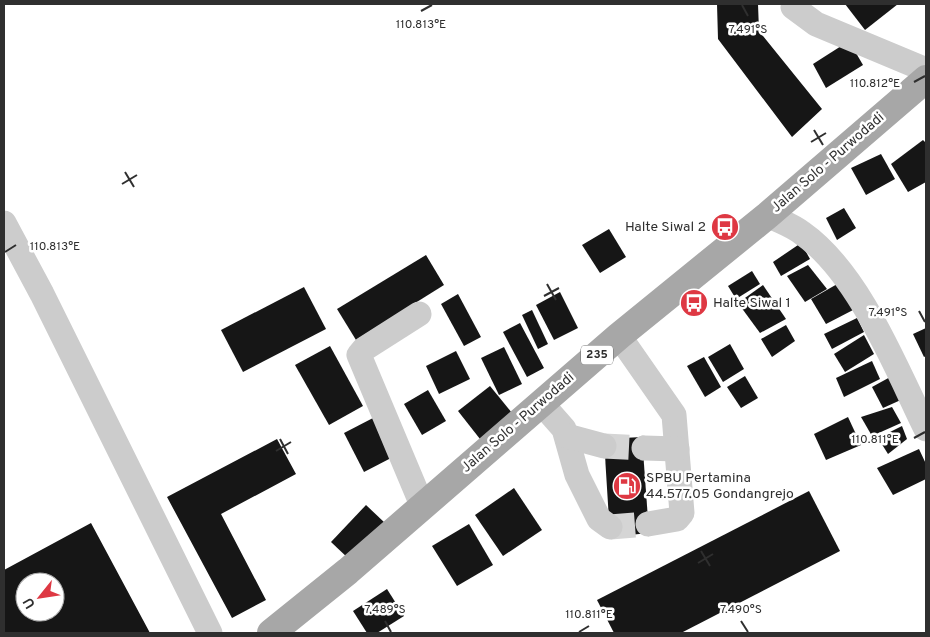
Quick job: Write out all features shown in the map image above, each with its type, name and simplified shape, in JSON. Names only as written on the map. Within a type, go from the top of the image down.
[{"type":"main road","name":"Jalan Solo - Purwodadi","points":[[280,630],[619,336],[768,215],[926,79]]},
{"type":"street","points":[[793,7],[816,24],[926,70]]},
{"type":"street","points":[[768,215],[802,233],[843,275],[863,305],[880,336],[926,430]]},
{"type":"street","points":[[4,223],[42,294],[210,633]]},
{"type":"street","points":[[419,314],[364,349],[359,355],[422,505]]},
{"type":"street","points":[[619,336],[674,415],[682,513],[678,519],[648,524]]},
{"type":"street","points":[[542,404],[556,418],[567,436],[572,461],[577,474],[599,519],[610,527]]},
{"type":"street","points":[[567,436],[604,446]]},
{"type":"street","points":[[644,448],[678,449]]},
{"type":"building","points":[[717,4],[758,4],[759,31],[822,109],[792,137],[718,39]]},
{"type":"building","points":[[845,4],[898,4],[865,30]]},
{"type":"building","points":[[849,41],[863,65],[826,88],[813,64]]},
{"type":"building","points":[[923,140],[926,143],[926,182],[908,192],[891,164]]},
{"type":"building","points":[[881,154],[895,179],[866,195],[851,168]]},
{"type":"building","points":[[844,208],[856,228],[837,240],[826,218]]},
{"type":"building","points":[[609,229],[626,257],[600,273],[582,245]]},
{"type":"building","points":[[801,243],[810,259],[781,276],[773,262]]},
{"type":"building","points":[[426,255],[444,285],[356,340],[337,309]]},
{"type":"building","points":[[808,265],[827,289],[805,302],[787,276]]},
{"type":"building","points":[[752,271],[760,284],[736,299],[728,286]]},
{"type":"building","points":[[839,283],[855,309],[826,324],[811,299]]},
{"type":"building","points":[[763,285],[786,319],[760,333],[738,303]]},
{"type":"building","points":[[304,287],[326,329],[243,372],[221,330]]},
{"type":"building","points":[[560,292],[578,328],[554,340],[536,305]]},
{"type":"building","points":[[458,294],[481,337],[464,346],[441,304]]},
{"type":"building","points":[[532,310],[548,344],[538,349],[522,315]]},
{"type":"building","points":[[857,318],[864,332],[832,349],[824,334]]},
{"type":"building","points":[[520,323],[544,368],[527,377],[503,332]]},
{"type":"building","points":[[786,325],[795,341],[772,357],[761,339]]},
{"type":"building","points":[[926,328],[926,356],[924,357],[913,334]]},
{"type":"building","points":[[864,335],[874,354],[845,372],[834,354]]},
{"type":"building","points":[[730,344],[744,369],[723,382],[708,357]]},
{"type":"building","points":[[330,346],[363,406],[329,425],[295,365]]},
{"type":"building","points":[[504,347],[522,384],[499,395],[481,358]]},
{"type":"building","points":[[456,351],[470,379],[439,394],[426,366]]},
{"type":"building","points":[[704,357],[721,387],[705,397],[687,366]]},
{"type":"building","points":[[872,361],[880,379],[844,397],[836,378]]},
{"type":"building","points":[[745,376],[758,398],[741,408],[727,387]]},
{"type":"building","points":[[892,376],[903,399],[883,408],[872,387]]},
{"type":"building","points":[[490,386],[512,413],[480,439],[458,411]]},
{"type":"building","points":[[428,390],[446,421],[422,435],[404,404]]},
{"type":"building","points":[[892,407],[901,423],[872,436],[861,417]]},
{"type":"building","points":[[848,417],[861,445],[826,460],[814,434]]},
{"type":"building","points":[[373,418],[393,457],[364,472],[344,433]]},
{"type":"building","points":[[902,426],[907,439],[888,454],[878,438]]},
{"type":"building","name":"SPBU Pertamina 44.577.05 Gondangrejo","points":[[642,437],[649,533],[610,537],[604,439]]},
{"type":"building","points":[[277,439],[296,474],[221,514],[266,600],[232,618],[167,497]]},
{"type":"building","points":[[919,449],[926,464],[926,479],[893,495],[877,468]]},
{"type":"building","points":[[514,488],[542,530],[503,556],[475,515]]},
{"type":"building","points":[[809,491],[840,551],[681,633],[614,633],[597,600]]},
{"type":"building","points":[[366,505],[385,523],[350,560],[331,542]]},
{"type":"building","points":[[91,523],[150,633],[4,633],[4,570]]},
{"type":"building","points":[[469,524],[493,565],[457,586],[432,546]]},
{"type":"building","points":[[387,589],[404,616],[377,633],[367,633],[353,611]]},
{"type":"tunnel","points":[[604,446],[644,448]]},
{"type":"tunnel","points":[[610,527],[648,524]]},
{"type":"place","name":"Halte Siwal 2","points":[[725,227]]},
{"type":"place","name":"Halte Siwal 1","points":[[694,303]]},
{"type":"place","name":"SPBU Pertamina 44.577.05 Gondangrejo","points":[[627,486]]}]
